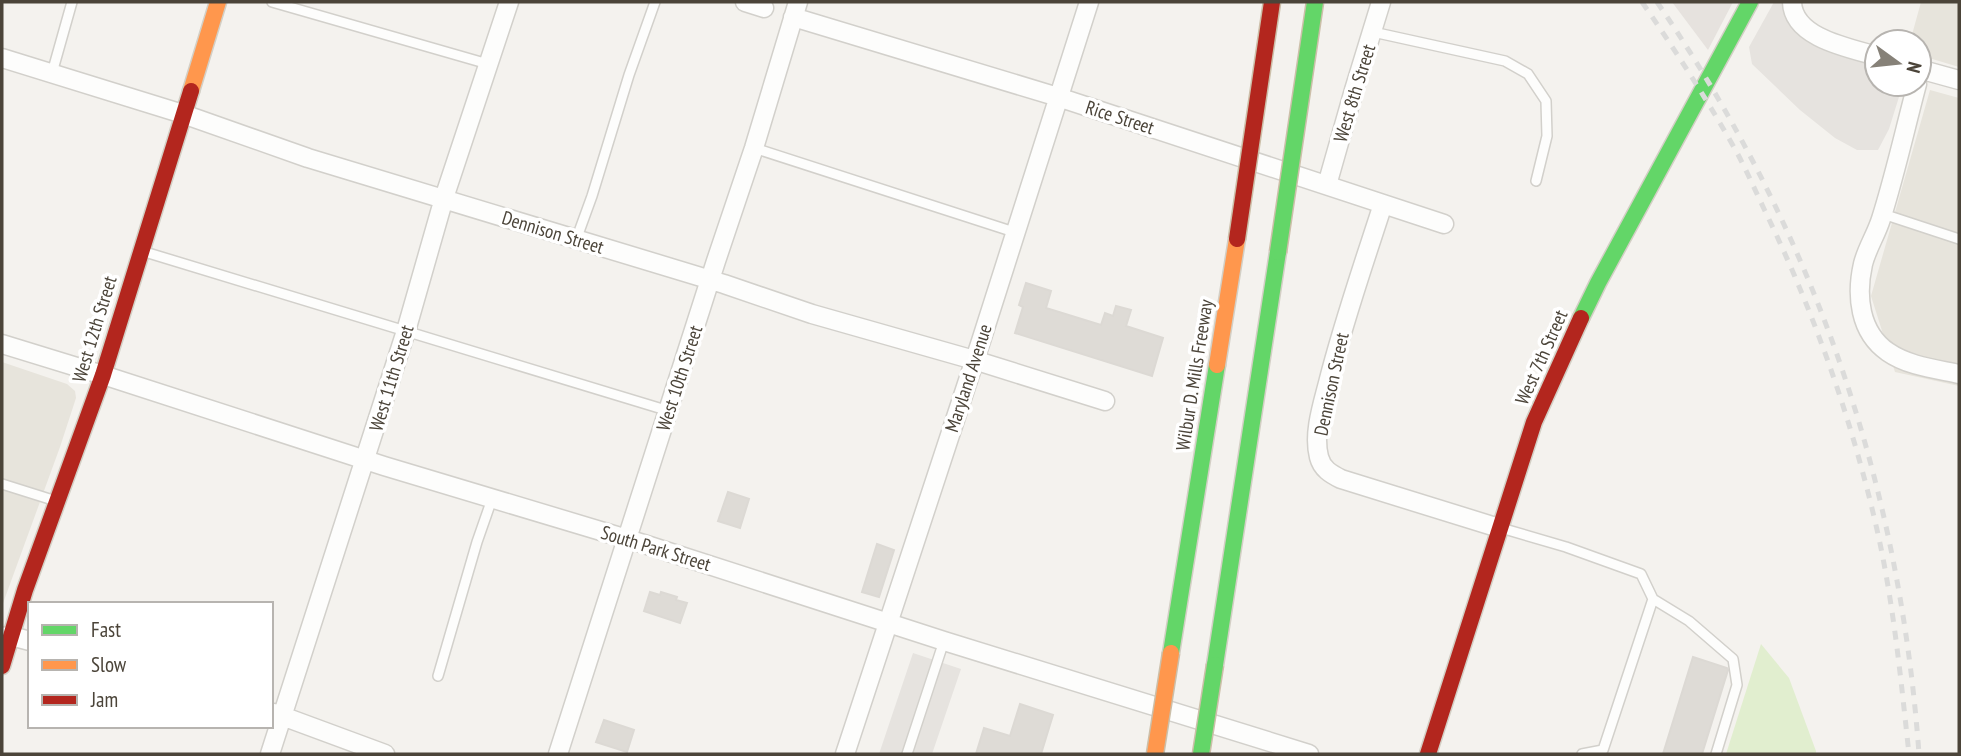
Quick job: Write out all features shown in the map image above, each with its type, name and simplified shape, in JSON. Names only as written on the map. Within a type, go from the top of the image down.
[{"type":"main road","name":"West 12th Street","points":[[2,666],[6,636],[103,374],[218,2]]},
{"type":"main road","name":"Wilbur D. Mills Freeway","points":[[1155,754],[1272,2]]},
{"type":"main road","points":[[1200,754],[1315,2]]},
{"type":"main road","name":"West 7th Street","points":[[1428,754],[1534,422],[1569,342],[1605,271],[1751,2]]},
{"type":"street","name":"West 11th Street","points":[[270,754],[277,714],[365,460],[444,198],[509,2]]},
{"type":"street","points":[[745,2],[764,8]]},
{"type":"street","name":"Maryland Avenue","points":[[845,754],[890,623],[1088,2]]},
{"type":"street","name":"West 8th Street","points":[[1327,185],[1381,2]]},
{"type":"street","points":[[1792,2],[1793,13],[1798,21],[1814,35],[1863,52]]},
{"type":"street","name":"Rice Street","points":[[796,9],[1444,223]]},
{"type":"street","name":"West 10th Street","points":[[558,754],[754,148],[796,9]]},
{"type":"street","name":"Dennison Street","points":[[2,58],[183,114],[308,158],[710,279],[812,314],[1105,401]]},
{"type":"street","points":[[1933,77],[1959,80]]},
{"type":"street","points":[[1913,98],[1883,214],[1869,245],[1860,284],[1860,301],[1866,324],[1882,347],[1890,353],[1923,366],[1959,374]]},
{"type":"street","name":"Dennison Street","points":[[1383,204],[1337,347],[1319,423],[1318,455],[1322,466],[1341,479],[1499,528]]},
{"type":"street","name":"South Park Street","points":[[2,344],[1309,754]]},
{"type":"street","points":[[6,636],[28,641]]},
{"type":"street","points":[[277,714],[385,754]]},
{"type":"lane","points":[[52,73],[72,2]]},
{"type":"lane","points":[[271,2],[488,64]]},
{"type":"lane","points":[[576,240],[654,2]]},
{"type":"lane","points":[[1373,32],[1505,61],[1528,74],[1546,101],[1547,136],[1536,181]]},
{"type":"lane","points":[[754,148],[1014,232]]},
{"type":"lane","points":[[1883,214],[1959,240]]},
{"type":"lane","points":[[140,250],[669,411]]},
{"type":"lane","points":[[2,484],[58,501]]},
{"type":"lane","points":[[438,676],[492,499]]},
{"type":"lane","points":[[1499,528],[1566,547],[1641,574],[1653,599],[1689,621],[1733,659],[1737,685],[1716,754]]},
{"type":"lane","points":[[1582,754],[1603,750],[1653,599]]},
{"type":"lane","points":[[907,754],[944,641]]},
{"type":"shaded area","points":[[1672,2],[1733,2],[1708,50]]},
{"type":"shaded area","points":[[1774,2],[1783,2],[1788,20],[1817,46],[1863,58],[1863,98],[1899,98],[1889,129],[1878,150],[1857,150],[1835,138],[1800,110],[1752,64],[1749,47]]},
{"type":"shaded area","points":[[1921,2],[1959,2],[1959,67],[1933,59],[1933,28],[1914,28]]},
{"type":"shaded area","points":[[1933,91],[1959,98],[1959,386],[1895,372],[1871,296],[1928,98],[1933,98]]},
{"type":"shaded area","points":[[2,362],[67,384],[75,391],[76,398],[2,606]]},
{"type":"shaded area","points":[[913,653],[961,669],[932,754],[879,754]]},
{"type":"green space","points":[[1761,644],[1789,678],[1816,754],[1726,754]]},
{"type":"building","points":[[1026,283],[1051,291],[1046,308],[1101,325],[1105,313],[1113,316],[1116,306],[1131,310],[1126,326],[1163,338],[1152,376],[1015,333],[1023,307],[1019,305]]},
{"type":"building","points":[[728,492],[749,499],[740,528],[718,521]]},
{"type":"building","points":[[877,544],[894,550],[879,597],[862,592]]},
{"type":"building","points":[[650,592],[660,595],[661,592],[687,603],[680,623],[644,611]]},
{"type":"building","points":[[1693,657],[1728,670],[1702,754],[1663,754]]},
{"type":"building","points":[[1020,704],[1053,715],[1041,754],[976,754],[984,728],[1010,736]]},
{"type":"building","points":[[604,720],[634,730],[627,752],[596,742]]},
{"type":"railway","points":[[1642,2],[1702,93],[1739,157],[1800,289],[1831,370],[1857,451],[1884,561],[1909,754]]},
{"type":"railway","points":[[1657,2],[1712,88],[1761,177],[1803,268],[1839,360],[1868,455],[1892,553],[1908,652],[1919,754]]},
{"type":"traffic: fast","points":[[1278,252],[1315,2]]},
{"type":"traffic: fast","points":[[1581,318],[1750,2]]},
{"type":"traffic: fast","points":[[1215,665],[1278,252]]},
{"type":"traffic: fast","points":[[1171,653],[1217,365]]},
{"type":"traffic: fast","points":[[1201,754],[1215,665]]},
{"type":"traffic: slow","points":[[191,91],[218,2]]},
{"type":"traffic: slow","points":[[1217,365],[1237,239]]},
{"type":"traffic: slow","points":[[1155,754],[1171,653]]},
{"type":"traffic: jam","points":[[1237,239],[1272,2]]},
{"type":"traffic: jam","points":[[2,666],[25,590],[103,375],[191,91]]},
{"type":"traffic: jam","points":[[1428,754],[1534,422],[1581,318]]}]
